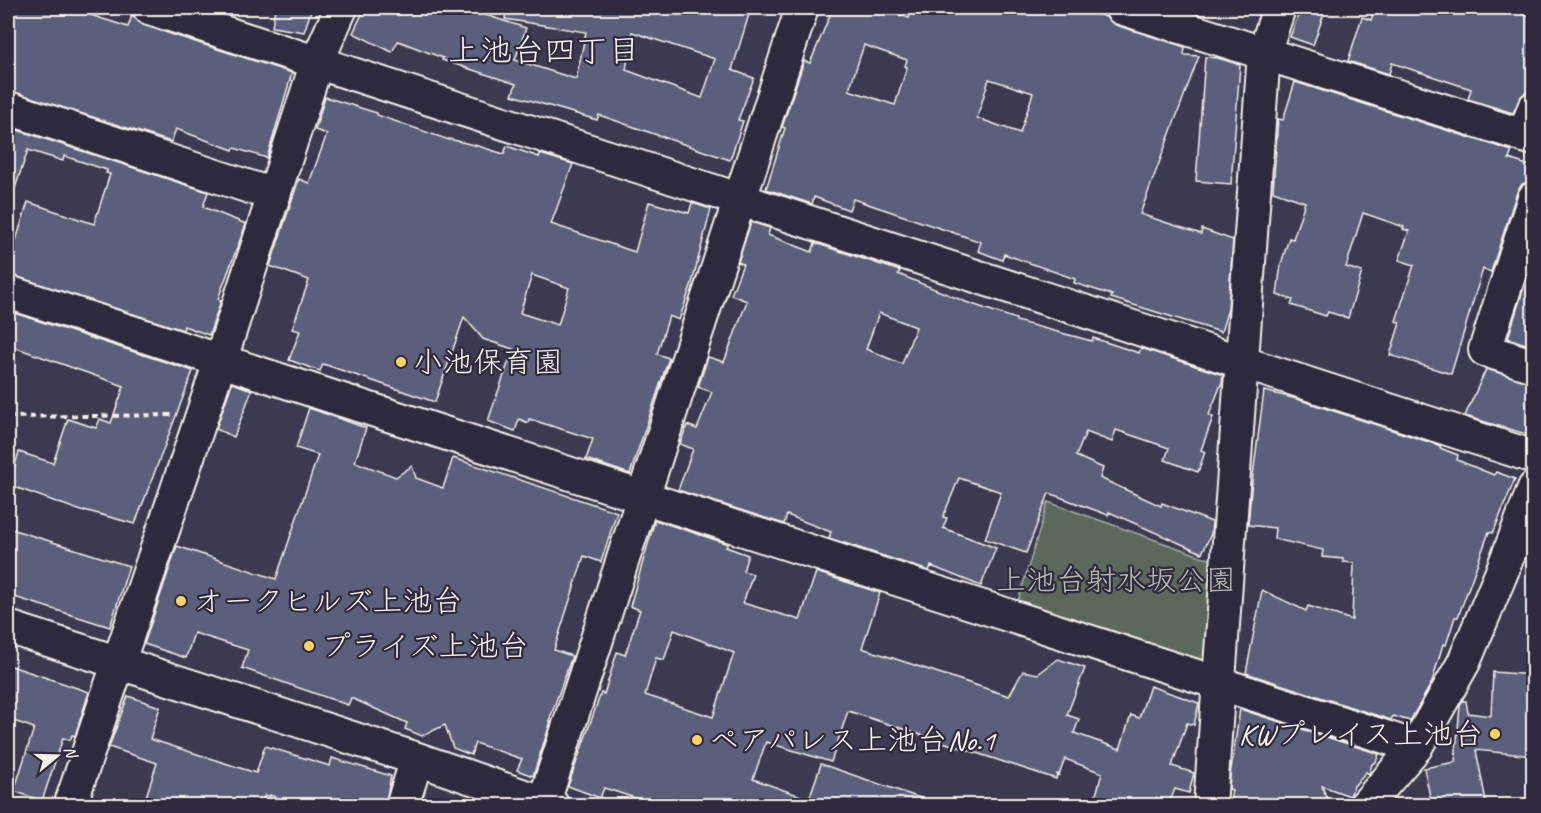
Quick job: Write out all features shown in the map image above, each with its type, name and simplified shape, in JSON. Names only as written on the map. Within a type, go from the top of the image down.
[{"type":"street","points":[[149,8],[181,13],[317,62],[1533,457]]},
{"type":"street","points":[[70,806],[220,362],[317,62],[341,8]]},
{"type":"street","points":[[8,627],[549,804],[738,199],[802,8]]},
{"type":"street","points":[[1121,8],[1264,53],[1530,127]]},
{"type":"street","points":[[1210,806],[1264,53],[1279,8]]},
{"type":"street","points":[[8,108],[274,195]]},
{"type":"street","points":[[1533,198],[1485,350],[1533,366]]},
{"type":"street","points":[[8,292],[1416,747]]},
{"type":"street","points":[[1365,806],[1416,747],[1464,662],[1501,574],[1533,488]]},
{"type":"street","points":[[402,806],[417,759]]},
{"type":"path","points":[[8,417],[201,415]]},
{"type":"green space","name":"上池台射水坂公園","points":[[1048,502],[1215,561],[1208,666],[1018,601]]},
{"type":"building","points":[[14,8],[69,8],[128,27],[132,15],[143,25],[292,73],[267,158],[234,148],[233,150],[176,129],[171,142],[8,90],[8,30]]},
{"type":"building","points":[[275,8],[312,8],[304,32],[272,27]]},
{"type":"building","points":[[374,8],[464,8],[526,28],[515,60],[576,79],[586,32],[505,19],[506,8],[751,8],[732,70],[754,78],[738,120],[743,121],[730,160],[599,115],[597,120],[512,95],[516,84],[442,60],[443,58],[398,41],[392,52],[353,33],[364,10],[371,14]],"holes":[[[632,32],[715,59],[702,98],[626,70]]]},
{"type":"building","points":[[833,8],[878,8],[909,18],[913,8],[1079,8],[1106,17],[1116,25],[1185,47],[1184,55],[1199,56],[1140,214],[1201,234],[1202,229],[1233,240],[1228,309],[1221,332],[1111,298],[1112,295],[1074,283],[1075,279],[1004,254],[1002,260],[978,251],[981,242],[853,199],[849,210],[814,197],[812,204],[766,189],[785,128],[782,127],[804,61],[810,63]],"holes":[[[864,45],[907,60],[905,66],[907,67],[895,105],[849,90]],[[989,79],[1033,93],[1020,133],[977,118]]]},
{"type":"building","points":[[1301,8],[1326,8],[1313,45],[1290,37]]},
{"type":"building","points":[[1375,8],[1506,8],[1533,17],[1531,90],[1522,95],[1513,113],[1468,99],[1471,89],[1392,63],[1389,74],[1348,61],[1362,17],[1371,20]]},
{"type":"building","points":[[1205,57],[1218,58],[1240,65],[1231,184],[1196,181]]},
{"type":"building","points":[[1295,82],[1512,151],[1509,159],[1533,167],[1533,180],[1522,184],[1517,192],[1491,272],[1483,269],[1451,374],[1390,355],[1400,323],[1396,321],[1414,265],[1399,260],[1409,231],[1403,229],[1404,227],[1363,213],[1346,267],[1362,272],[1348,318],[1328,312],[1326,316],[1291,305],[1293,300],[1277,295],[1281,264],[1289,238],[1293,239],[1305,202],[1273,191],[1278,119],[1283,120]]},
{"type":"building","points":[[325,97],[377,113],[377,115],[449,140],[504,154],[507,146],[539,157],[540,154],[573,164],[551,224],[635,252],[649,202],[689,213],[692,203],[711,209],[692,283],[679,320],[669,316],[657,354],[669,358],[630,474],[586,459],[593,439],[529,419],[528,423],[519,419],[515,431],[488,421],[513,349],[483,339],[464,317],[435,402],[323,364],[320,371],[289,360],[300,331],[292,329],[309,280],[270,266],[299,179],[309,183],[327,134],[315,130]],"holes":[[[532,275],[569,288],[558,325],[520,313]]]},
{"type":"building","points":[[8,127],[208,192],[203,207],[246,224],[218,299],[221,301],[209,335],[184,326],[183,330],[8,274],[8,266],[28,202],[94,224],[110,174],[106,173],[107,170],[64,156],[63,161],[28,150],[11,200],[8,200]]},
{"type":"building","points":[[751,222],[770,228],[768,235],[812,252],[815,243],[900,271],[898,274],[966,302],[1016,319],[1016,321],[1092,341],[1093,338],[1139,353],[1141,348],[1223,375],[1209,415],[1213,417],[1201,450],[1205,452],[1198,472],[1165,460],[1169,448],[1116,430],[1112,442],[1086,432],[1076,456],[1103,468],[1100,478],[1161,506],[1162,503],[1212,522],[1211,534],[1202,553],[1109,512],[1108,515],[1049,493],[1026,553],[985,539],[1001,492],[959,478],[943,517],[947,518],[943,528],[996,548],[981,586],[931,566],[929,571],[829,538],[831,532],[787,515],[784,524],[678,490],[693,449],[680,444],[687,425],[697,429],[712,392],[698,387],[708,357],[724,362],[747,301],[731,295],[743,264],[738,262]],"holes":[[[879,313],[916,327],[902,364],[866,349]]]},
{"type":"building","points":[[1533,258],[1533,340],[1531,346],[1508,338]]},
{"type":"building","points":[[8,311],[193,371],[135,524],[84,510],[84,512],[9,485],[19,452],[53,463],[68,419],[96,428],[100,419],[111,423],[124,386],[8,345]]},
{"type":"building","points":[[1486,369],[1533,383],[1533,436],[1465,416]]},
{"type":"building","points":[[232,383],[252,390],[234,437],[216,429]]},
{"type":"building","points":[[1264,391],[1297,399],[1441,446],[1440,448],[1458,455],[1457,460],[1494,475],[1496,472],[1515,479],[1493,533],[1489,532],[1446,645],[1443,644],[1432,682],[1410,721],[1393,716],[1391,720],[1246,673],[1262,590],[1306,611],[1308,606],[1352,620],[1354,563],[1343,562],[1343,559],[1322,557],[1323,550],[1274,539],[1275,528],[1248,525]]},
{"type":"building","points":[[309,408],[366,428],[355,462],[396,477],[412,466],[416,478],[443,488],[453,458],[617,512],[601,562],[584,556],[554,650],[572,656],[533,776],[517,770],[522,759],[475,743],[471,755],[453,748],[445,725],[422,736],[405,729],[407,723],[351,698],[348,705],[242,668],[248,650],[194,633],[186,658],[144,644],[177,546],[276,579],[318,455],[296,448]]},
{"type":"building","points":[[655,520],[728,544],[726,547],[748,555],[743,571],[753,574],[743,603],[800,620],[816,572],[880,593],[862,648],[1009,696],[1023,671],[1038,674],[1058,659],[1085,668],[1067,715],[1079,719],[1074,733],[1120,749],[1131,715],[1139,718],[1150,686],[1199,703],[1194,725],[1187,723],[1172,766],[1194,773],[1189,793],[1175,789],[1168,806],[1093,806],[1102,773],[1065,759],[1056,779],[848,711],[831,762],[766,742],[753,779],[809,799],[821,764],[932,802],[932,806],[660,806],[604,788],[600,798],[568,786],[601,693],[604,694],[617,652],[625,655],[640,610],[630,606]],"holes":[[[674,630],[734,653],[713,717],[645,695],[656,658],[664,660]]]},
{"type":"building","points":[[8,528],[129,566],[110,627],[8,595]]},
{"type":"building","points":[[8,665],[89,692],[75,736],[72,735],[70,740],[63,738],[42,801],[14,791],[34,728],[8,719]]},
{"type":"building","points":[[1493,672],[1533,675],[1533,756],[1476,750],[1487,806],[1432,806],[1424,768],[1455,762],[1462,701],[1466,701],[1468,713],[1491,716]]},
{"type":"building","points":[[128,696],[160,707],[150,739],[256,773],[265,746],[330,766],[332,758],[391,776],[385,806],[328,806],[310,799],[308,806],[301,806],[265,795],[261,806],[143,806],[157,763],[109,747]]},
{"type":"building","points":[[1240,709],[1379,754],[1369,774],[1366,772],[1354,786],[1350,796],[1322,786],[1330,806],[1229,806],[1232,790],[1229,789],[1230,776]]},
{"type":"place","name":"小池保育園","points":[[401,362]]},
{"type":"place","name":"オークヒルズ上池台","points":[[181,601]]},
{"type":"place","name":"プライズ上池台","points":[[309,646]]},
{"type":"place","name":"KWプレイス上池台","points":[[1495,734]]},
{"type":"place","name":"ペアパレス上池台No.1","points":[[697,740]]},
{"type":"district","name":"上池台四丁目","points":[[544,50]]}]
